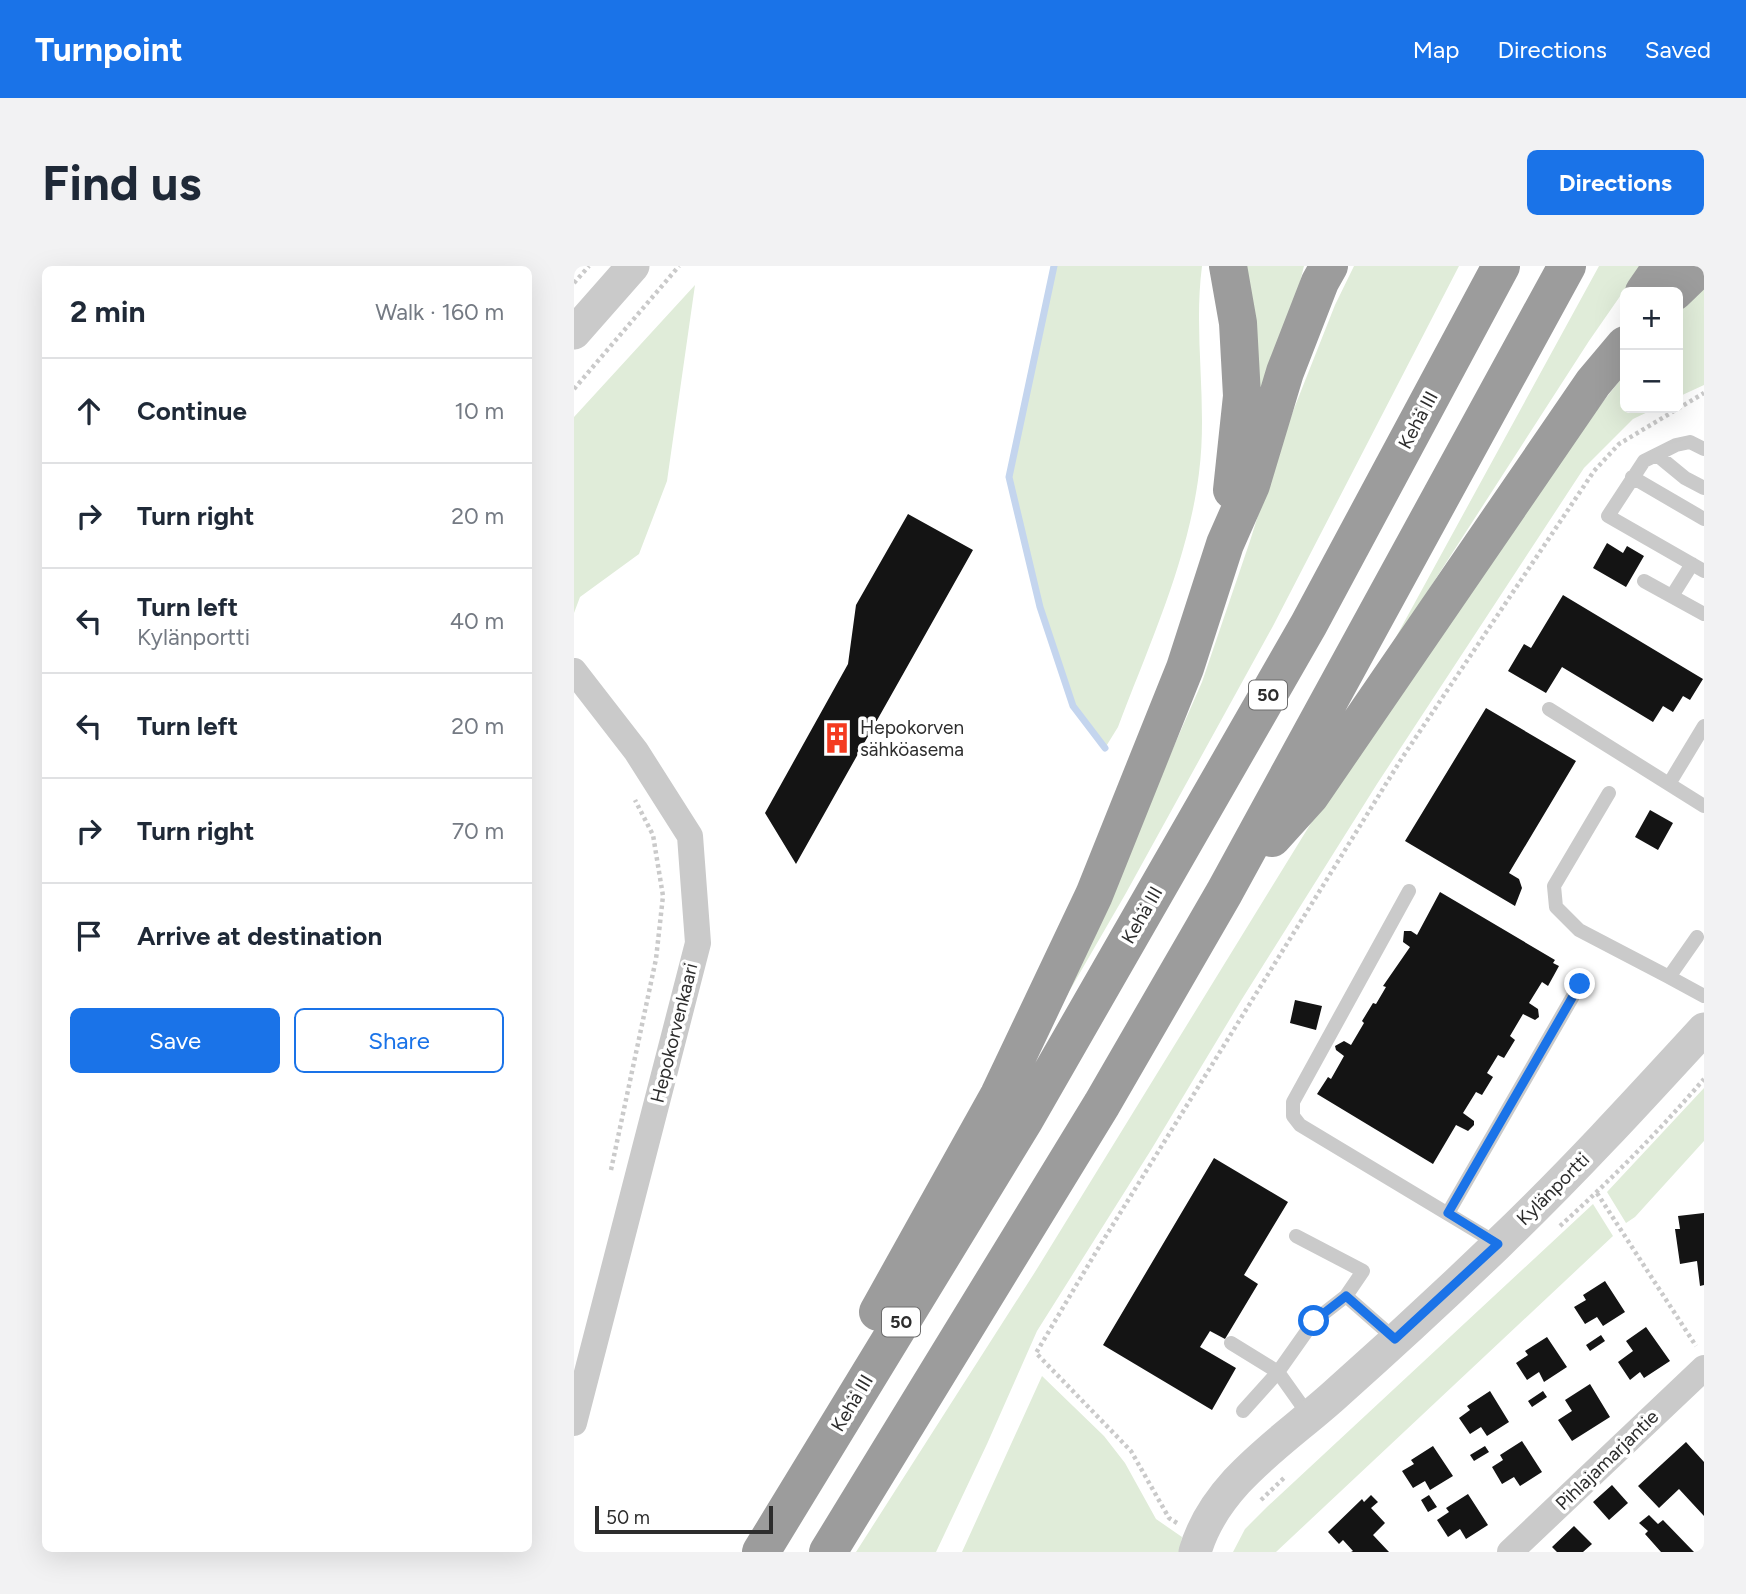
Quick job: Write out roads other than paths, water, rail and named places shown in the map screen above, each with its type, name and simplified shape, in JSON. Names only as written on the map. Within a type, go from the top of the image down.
[{"type":"highway","points":[[1225,544],[1241,396],[1238,323],[1228,266]]},
{"type":"highway","points":[[769,1539],[835,1391],[999,1095],[1094,895],[1185,668],[1225,544],[1251,485],[1285,372],[1320,282],[1329,266]]},
{"type":"highway","name":"Kehä III","points":[[769,1539],[1026,1119],[1309,624],[1501,266]]},
{"type":"highway","points":[[828,1552],[1102,1104],[1224,893],[1567,266]]},
{"type":"highway","points":[[1647,287],[1662,266]]},
{"type":"highway","points":[[1679,287],[1701,266]]},
{"type":"highway","points":[[1593,383],[1620,332]]},
{"type":"highway","points":[[1224,893],[1310,796],[1593,383],[1621,350]]},
{"type":"street","points":[[574,333],[633,266]]},
{"type":"street","name":"Hepokorvenkaari","points":[[574,671],[636,751],[690,836],[698,943],[574,1423]]},
{"type":"street","name":"Kylänportti","points":[[1195,1552],[1199,1538],[1222,1500],[1262,1455],[1310,1417],[1498,1244],[1612,1130],[1704,1029]]},
{"type":"street","name":"Pihlajamarjantie","points":[[1510,1552],[1702,1365]]},
{"type":"lane","points":[[1672,596],[1698,568],[1608,516],[1644,461],[1676,445],[1690,442],[1704,449]]},
{"type":"lane","points":[[1657,455],[1685,478],[1704,488]]},
{"type":"lane","points":[[1632,477],[1704,519]]},
{"type":"lane","points":[[1644,581],[1704,614]]},
{"type":"lane","points":[[1549,709],[1704,806]]},
{"type":"lane","points":[[1669,783],[1704,726]]},
{"type":"lane","points":[[1609,793],[1554,886],[1556,907],[1579,930],[1704,996]]},
{"type":"lane","points":[[1409,891],[1293,1102],[1293,1116],[1300,1125],[1498,1244]]},
{"type":"lane","points":[[1669,977],[1697,937]]},
{"type":"lane","points":[[1448,1213],[1580,984]]},
{"type":"lane","points":[[1243,1410],[1278,1372],[1314,1321],[1346,1296],[1363,1271],[1296,1236]]},
{"type":"lane","points":[[1346,1296],[1395,1339]]},
{"type":"lane","points":[[1231,1343],[1278,1372],[1310,1417]]},
{"type":"waterway","points":[[1054,266],[1009,477],[1040,607],[1073,706],[1105,748]]},
{"type":"place","name":"Hepokorven sähköasema","points":[[837,738]]}]
